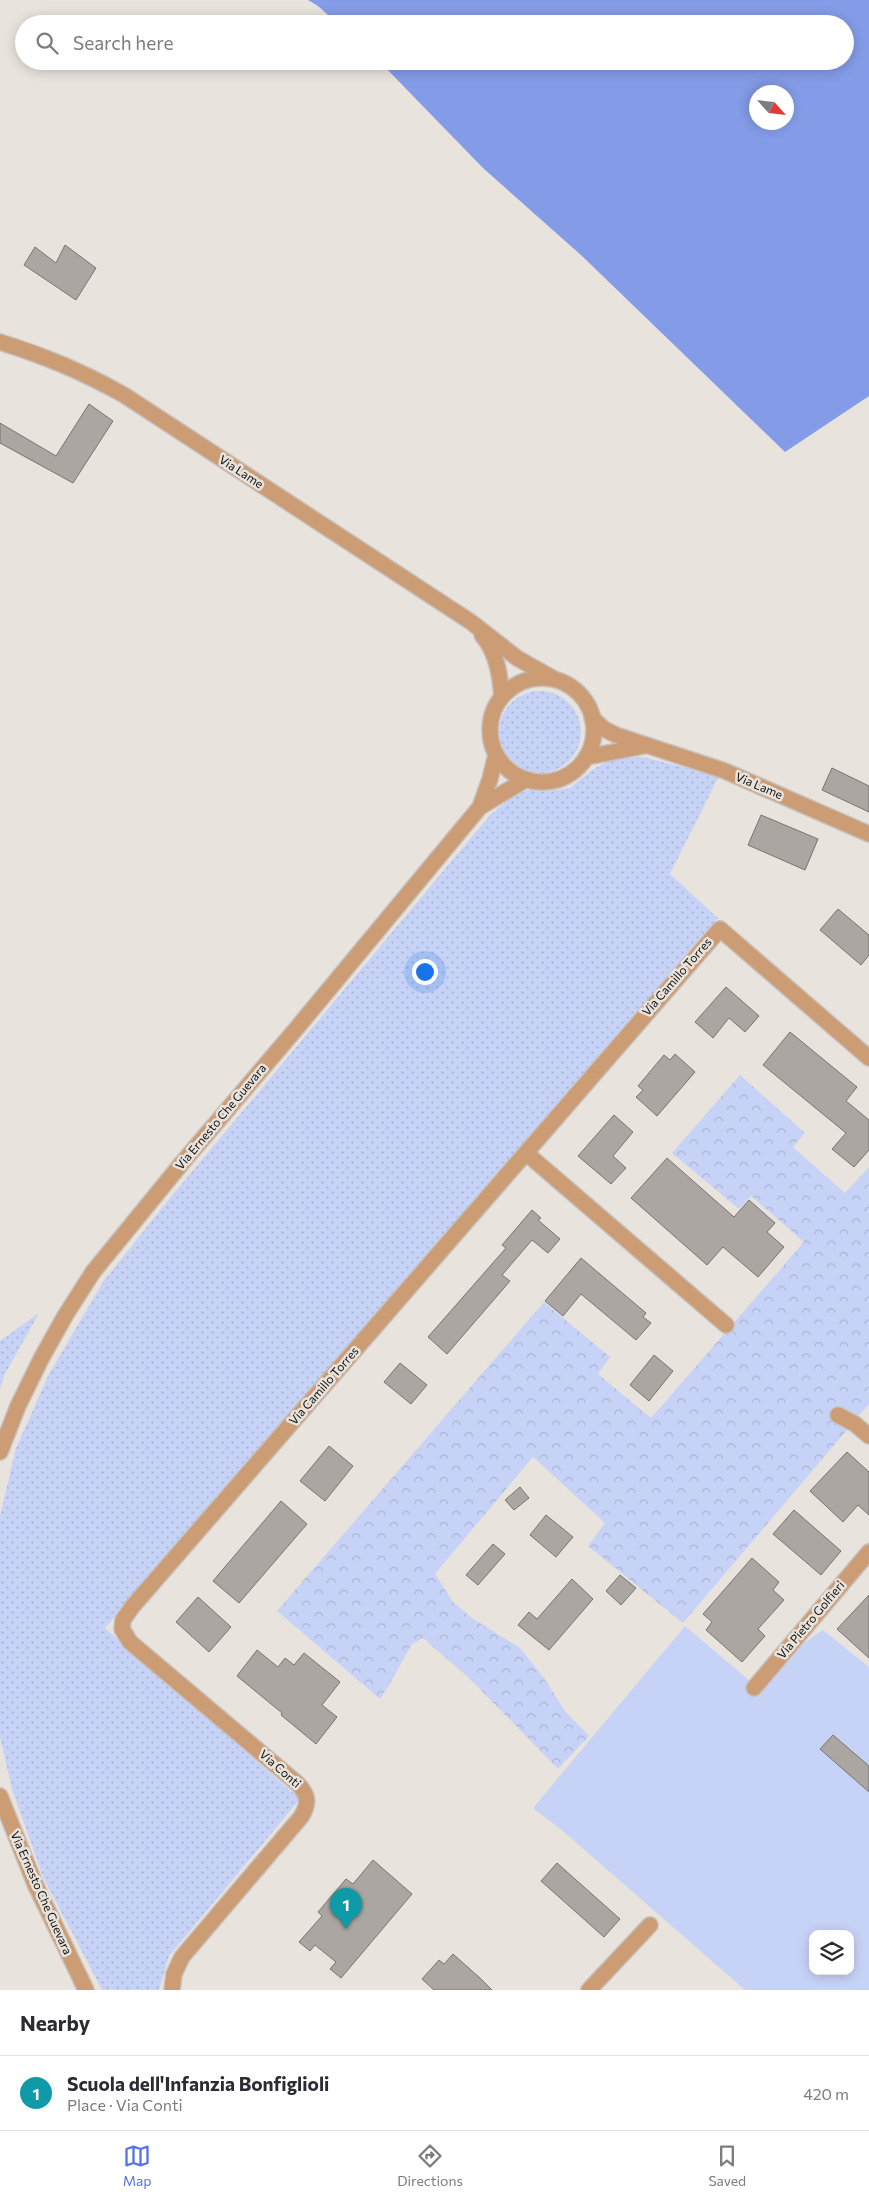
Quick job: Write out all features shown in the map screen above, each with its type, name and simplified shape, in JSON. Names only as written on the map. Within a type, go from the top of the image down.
[{"type":"street","name":"Via Lame","points":[[0,342],[49,357],[89,375],[124,395],[471,622],[517,658],[556,680]]},
{"type":"street","name":"Via Lame","points":[[471,622],[486,640],[495,657],[500,675],[502,697]]},
{"type":"street","points":[[540,678],[556,680],[570,686],[582,697],[592,718],[593,739],[587,757],[574,771],[556,781],[537,782],[525,780],[506,768],[496,754],[492,744],[490,728],[495,708],[502,697],[514,686],[525,681],[540,678]]},
{"type":"street","name":"Via Lame","points":[[592,718],[610,732],[645,746],[694,759],[725,771],[869,834]]},
{"type":"street","name":"Via Lame","points":[[587,757],[645,746]]},
{"type":"street","name":"Via Ernesto Che Guevara","points":[[480,807],[496,754]]},
{"type":"street","name":"Via Ernesto Che Guevara","points":[[0,1452],[18,1406],[41,1359],[64,1316],[93,1272],[182,1162],[296,1029],[480,807],[525,780]]},
{"type":"street","name":"Via Camillo Torres","points":[[123,1620],[143,1594],[720,929],[869,1058]]},
{"type":"street","points":[[526,1154],[726,1325]]},
{"type":"street","points":[[838,1415],[855,1424],[869,1436]]},
{"type":"street","name":"Via Pietro Golfieri","points":[[754,1688],[869,1552]]},
{"type":"street","name":"Via Conti","points":[[123,1620],[122,1629],[130,1642],[298,1784],[308,1799],[307,1808],[301,1817],[182,1957],[174,1974],[172,1990]]},
{"type":"street","name":"Via Ernesto Che Guevara","points":[[0,1796],[35,1884],[86,1990]]},
{"type":"street","points":[[589,1990],[650,1925]]},
{"type":"green space","points":[[540,691],[556,694],[569,703],[578,716],[581,732],[578,748],[569,761],[556,770],[540,773],[524,770],[511,761],[502,748],[499,732],[502,716],[511,703],[524,694]]},
{"type":"green space","points":[[643,757],[719,776],[670,874],[718,918],[105,1628],[300,1799],[169,1956],[159,1990],[102,1990],[43,1877],[12,1789],[0,1737],[0,1516],[16,1448],[49,1374],[103,1282],[170,1198],[490,815],[514,795],[531,789],[549,791],[570,788],[592,770],[611,759]]},
{"type":"green space","points":[[740,1075],[805,1133],[793,1147],[845,1193],[869,1167],[869,1404],[683,1623],[588,1546],[605,1523],[533,1457],[435,1574],[453,1602],[472,1618],[520,1648],[544,1678],[565,1711],[589,1736],[558,1769],[470,1679],[423,1638],[412,1644],[380,1699],[277,1611],[544,1302],[610,1357],[598,1374],[651,1418],[804,1242],[751,1196],[739,1209],[672,1153]]},
{"type":"green space","points":[[39,1313],[5,1374],[0,1389],[0,1341]]},
{"type":"green space","points":[[685,1626],[750,1681],[823,1630],[869,1667],[869,1990],[745,1990],[564,1832],[533,1808]]},
{"type":"water","points":[[308,0],[869,0],[869,396],[785,452],[582,256],[483,168],[388,70],[854,70],[854,15],[328,15]]},
{"type":"building","points":[[65,245],[96,268],[76,300],[24,265],[35,247],[56,263]]},
{"type":"building","points":[[89,404],[113,421],[73,483],[0,443],[0,423],[56,456]]},
{"type":"building","points":[[832,768],[869,786],[869,812],[822,790]]},
{"type":"building","points":[[761,815],[818,839],[805,870],[748,845]]},
{"type":"building","points":[[838,909],[869,935],[869,955],[861,965],[820,930]]},
{"type":"building","points":[[726,987],[759,1016],[745,1032],[729,1018],[713,1038],[695,1022]]},
{"type":"building","points":[[790,1032],[857,1087],[846,1101],[869,1120],[869,1150],[854,1167],[832,1149],[846,1133],[763,1065]]},
{"type":"building","points":[[675,1054],[695,1072],[657,1116],[636,1097],[643,1090],[638,1086],[664,1055],[670,1060]]},
{"type":"building","points":[[614,1115],[633,1132],[613,1156],[626,1168],[611,1184],[578,1156]]},
{"type":"building","points":[[667,1158],[734,1217],[749,1200],[775,1223],[767,1232],[784,1247],[758,1277],[723,1247],[707,1265],[631,1198]]},
{"type":"building","points":[[532,1210],[541,1218],[538,1220],[560,1239],[548,1253],[532,1240],[502,1275],[510,1281],[447,1354],[428,1337],[506,1248],[502,1245]]},
{"type":"building","points":[[581,1258],[646,1313],[643,1317],[651,1323],[636,1340],[581,1294],[563,1316],[545,1301]]},
{"type":"building","points":[[654,1355],[673,1371],[649,1401],[630,1385]]},
{"type":"building","points":[[400,1363],[427,1385],[411,1404],[384,1382]]},
{"type":"building","points":[[329,1446],[353,1466],[325,1501],[300,1481]]},
{"type":"building","points":[[847,1452],[869,1472],[869,1515],[858,1505],[843,1522],[810,1491]]},
{"type":"building","points":[[520,1487],[529,1498],[514,1510],[505,1500]]},
{"type":"building","points":[[281,1501],[307,1524],[239,1603],[213,1581]]},
{"type":"building","points":[[794,1510],[841,1551],[821,1575],[773,1534]]},
{"type":"building","points":[[546,1515],[573,1537],[556,1557],[530,1535]]},
{"type":"building","points":[[493,1544],[505,1554],[478,1585],[466,1575]]},
{"type":"building","points":[[752,1558],[779,1582],[773,1590],[784,1600],[758,1629],[765,1636],[742,1662],[706,1630],[712,1622],[703,1614]]},
{"type":"building","points":[[620,1575],[636,1588],[621,1605],[606,1591]]},
{"type":"building","points":[[572,1579],[593,1599],[549,1650],[518,1625],[529,1612],[537,1619]]},
{"type":"building","points":[[869,1595],[869,1658],[837,1629]]},
{"type":"building","points":[[198,1597],[231,1627],[209,1652],[176,1622]]},
{"type":"building","points":[[257,1650],[278,1667],[285,1658],[294,1665],[304,1653],[340,1682],[322,1705],[337,1717],[316,1744],[237,1676]]},
{"type":"building","points":[[833,1735],[869,1766],[869,1792],[820,1749]]},
{"type":"building","points":[[373,1860],[412,1894],[341,1978],[330,1969],[336,1962],[315,1945],[310,1951],[299,1942],[322,1916],[318,1912],[346,1879],[353,1884]]},
{"type":"building","points":[[557,1863],[620,1919],[604,1937],[541,1881]]},
{"type":"building","points":[[453,1954],[492,1990],[434,1990],[422,1979],[439,1960],[444,1964]]},
{"type":"place","name":"Scuola dell'Infanzia Bonfiglioli","points":[[346,1929]]}]
